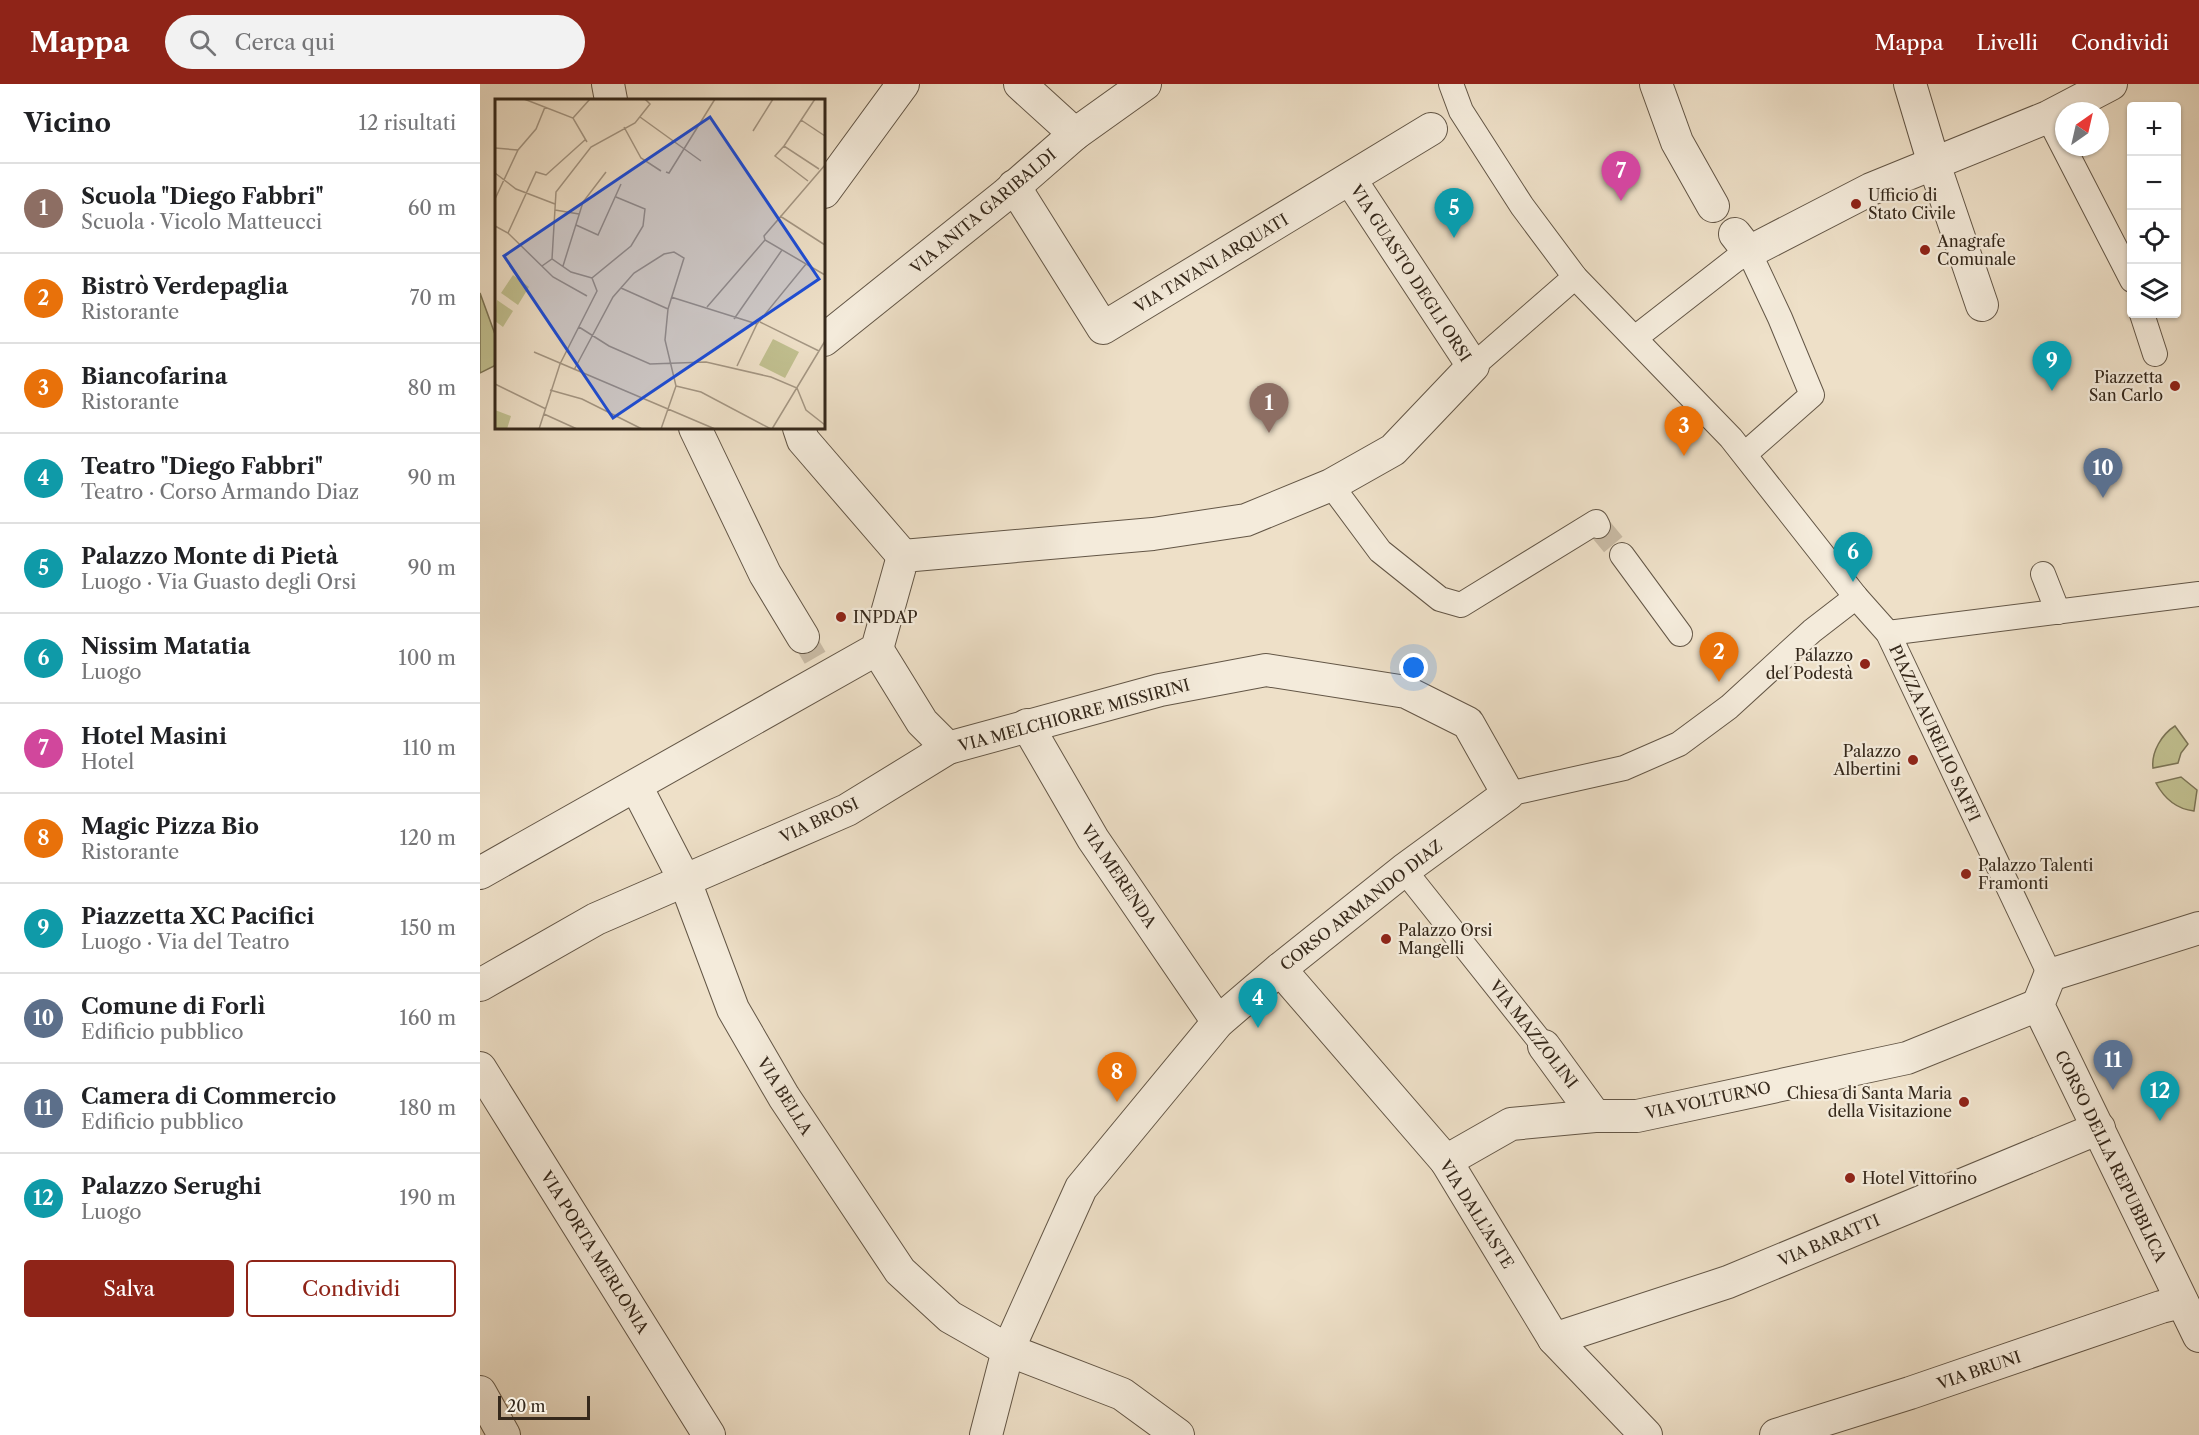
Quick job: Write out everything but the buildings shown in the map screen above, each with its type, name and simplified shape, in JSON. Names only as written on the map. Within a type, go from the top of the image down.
[{"type":"street","points":[[608,84],[611,99]]},
{"type":"street","points":[[825,191],[903,84]]},
{"type":"street","points":[[1020,84],[1075,134]]},
{"type":"street","name":"VIA ANITA GARIBALDI","points":[[825,339],[1075,134],[1145,84]]},
{"type":"street","points":[[1451,84],[1461,111],[1522,206],[1575,277],[1745,454],[1856,597],[1888,633]]},
{"type":"street","points":[[1656,84],[1677,142],[1713,206]]},
{"type":"street","points":[[1910,84],[1934,164],[1982,304]]},
{"type":"street","points":[[1635,338],[1735,260],[1742,243],[2048,117],[2111,84]]},
{"type":"street","name":"VIA TAVANI ARQUATI","points":[[1014,186],[1103,328],[1461,111]]},
{"type":"street","points":[[2048,117],[2127,270]]},
{"type":"street","name":"VIA GUASTO DEGLI ORSI","points":[[1350,179],[1473,366]]},
{"type":"street","points":[[1742,243],[1780,318],[1812,395],[1745,454]]},
{"type":"street","points":[[903,556],[1153,534],[1246,520],[1331,486],[1393,450],[1473,366],[1575,277]]},
{"type":"street","points":[[2143,318],[2155,354]]},
{"type":"street","points":[[695,429],[765,574],[816,658]]},
{"type":"street","points":[[799,429],[803,440],[903,556]]},
{"type":"street","points":[[1331,486],[1380,551],[1440,599],[1461,605],[1596,522],[1598,526]]},
{"type":"street","points":[[1622,555],[1680,634]]},
{"type":"street","points":[[903,556],[877,649],[922,722],[948,747]]},
{"type":"street","points":[[2043,574],[2058,612]]},
{"type":"street","name":"PIAZZA AURELIO SAFFI","points":[[2050,975],[1888,633],[2199,594]]},
{"type":"street","name":"CORSO ARMANDO DIAZ","points":[[986,1435],[1008,1350],[1081,1188],[1218,1022],[1280,969],[1404,870],[1508,794],[1624,768],[1679,744],[1729,707],[1812,631],[1856,597]]},
{"type":"street","points":[[480,873],[636,786],[816,658],[877,649]]},
{"type":"street","name":"VIA MELCHIORRE MISSIRINI","points":[[948,747],[1160,690],[1266,670],[1406,692],[1468,723],[1508,794]]},
{"type":"street","name":"VIA MERENDA","points":[[1027,725],[1093,839],[1218,1022]]},
{"type":"street","name":"VIA BROSI","points":[[480,985],[596,919],[847,810],[948,747]]},
{"type":"street","name":"VIA BELLA","points":[[636,786],[685,881],[733,1009],[784,1097],[900,1271],[950,1317],[1008,1350],[1122,1394],[1178,1435]]},
{"type":"street","name":"VIA MAZZOLINI","points":[[1404,870],[1544,1047],[1594,1116]]},
{"type":"street","points":[[2038,1005],[2050,975],[2199,927]]},
{"type":"street","name":"VIA DALL'ASTE","points":[[1280,969],[1446,1161],[1554,1339],[1646,1435]]},
{"type":"street","name":"VIA VOLTURNO","points":[[1446,1161],[1511,1124],[1594,1116],[1636,1116],[1907,1058],[2038,1005]]},
{"type":"street","name":"CORSO DELLA REPUBBLICA","points":[[2038,1005],[2199,1336]]},
{"type":"street","name":"VIA PORTA MERLONIA","points":[[480,1068],[709,1435]]},
{"type":"street","name":"VIA BARATTI","points":[[1554,1339],[1728,1282],[2098,1128]]},
{"type":"street","name":"VIA BRUNI","points":[[1776,1435],[1910,1393],[2182,1302]]},
{"type":"street","points":[[480,1392],[504,1435]]},
{"type":"shaded area","points":[[480,293],[495,334],[495,366],[480,373]]},
{"type":"shaded area","points":[[2175,726],[2188,744],[2181,753],[2178,763],[2153,768],[2158,744]]},
{"type":"shaded area","points":[[2181,777],[2197,790],[2194,811],[2171,802],[2156,783]]},
{"type":"tunnel","points":[[1598,526],[1622,555]]},
{"type":"tunnel","points":[[803,637],[817,661]]},
{"type":"place","name":"Hotel Masini","points":[[1621,201]]},
{"type":"place","name":"Ufficio di Stato Civile","points":[[1856,204]]},
{"type":"place","name":"Palazzo Monte di Pietà","points":[[1454,238]]},
{"type":"place","name":"Anagrafe Comunale","points":[[1925,250]]},
{"type":"place","name":"Piazzetta San Carlo","points":[[2175,386]]},
{"type":"place","name":"Piazzetta XC Pacifici","points":[[2052,391]]},
{"type":"place","name":"Scuola \"Diego Fabbri\"","points":[[1269,433]]},
{"type":"place","name":"Biancofarina","points":[[1684,456]]},
{"type":"place","name":"Comune di Forlì","points":[[2103,498]]},
{"type":"place","name":"Nissim Matatia","points":[[1853,582]]},
{"type":"place","name":"INPDAP","points":[[841,617]]},
{"type":"place","name":"Palazzo del Podestà","points":[[1865,664]]},
{"type":"place","name":"Bistrò Verdepaglia","points":[[1719,682]]},
{"type":"place","name":"Palazzo Albertini","points":[[1913,760]]},
{"type":"place","name":"Palazzo Talenti Framonti","points":[[1966,874]]},
{"type":"place","name":"Palazzo Orsi Mangelli","points":[[1386,939]]},
{"type":"place","name":"Teatro \"Diego Fabbri\"","points":[[1258,1028]]},
{"type":"place","name":"Camera di Commercio","points":[[2113,1090]]},
{"type":"place","name":"Magic Pizza Bio","points":[[1117,1102]]},
{"type":"place","name":"Chiesa di Santa Maria della Visitazione","points":[[1964,1102]]},
{"type":"place","name":"Palazzo Serughi","points":[[2160,1121]]},
{"type":"place","name":"Hotel Vittorino","points":[[1850,1178]]}]
